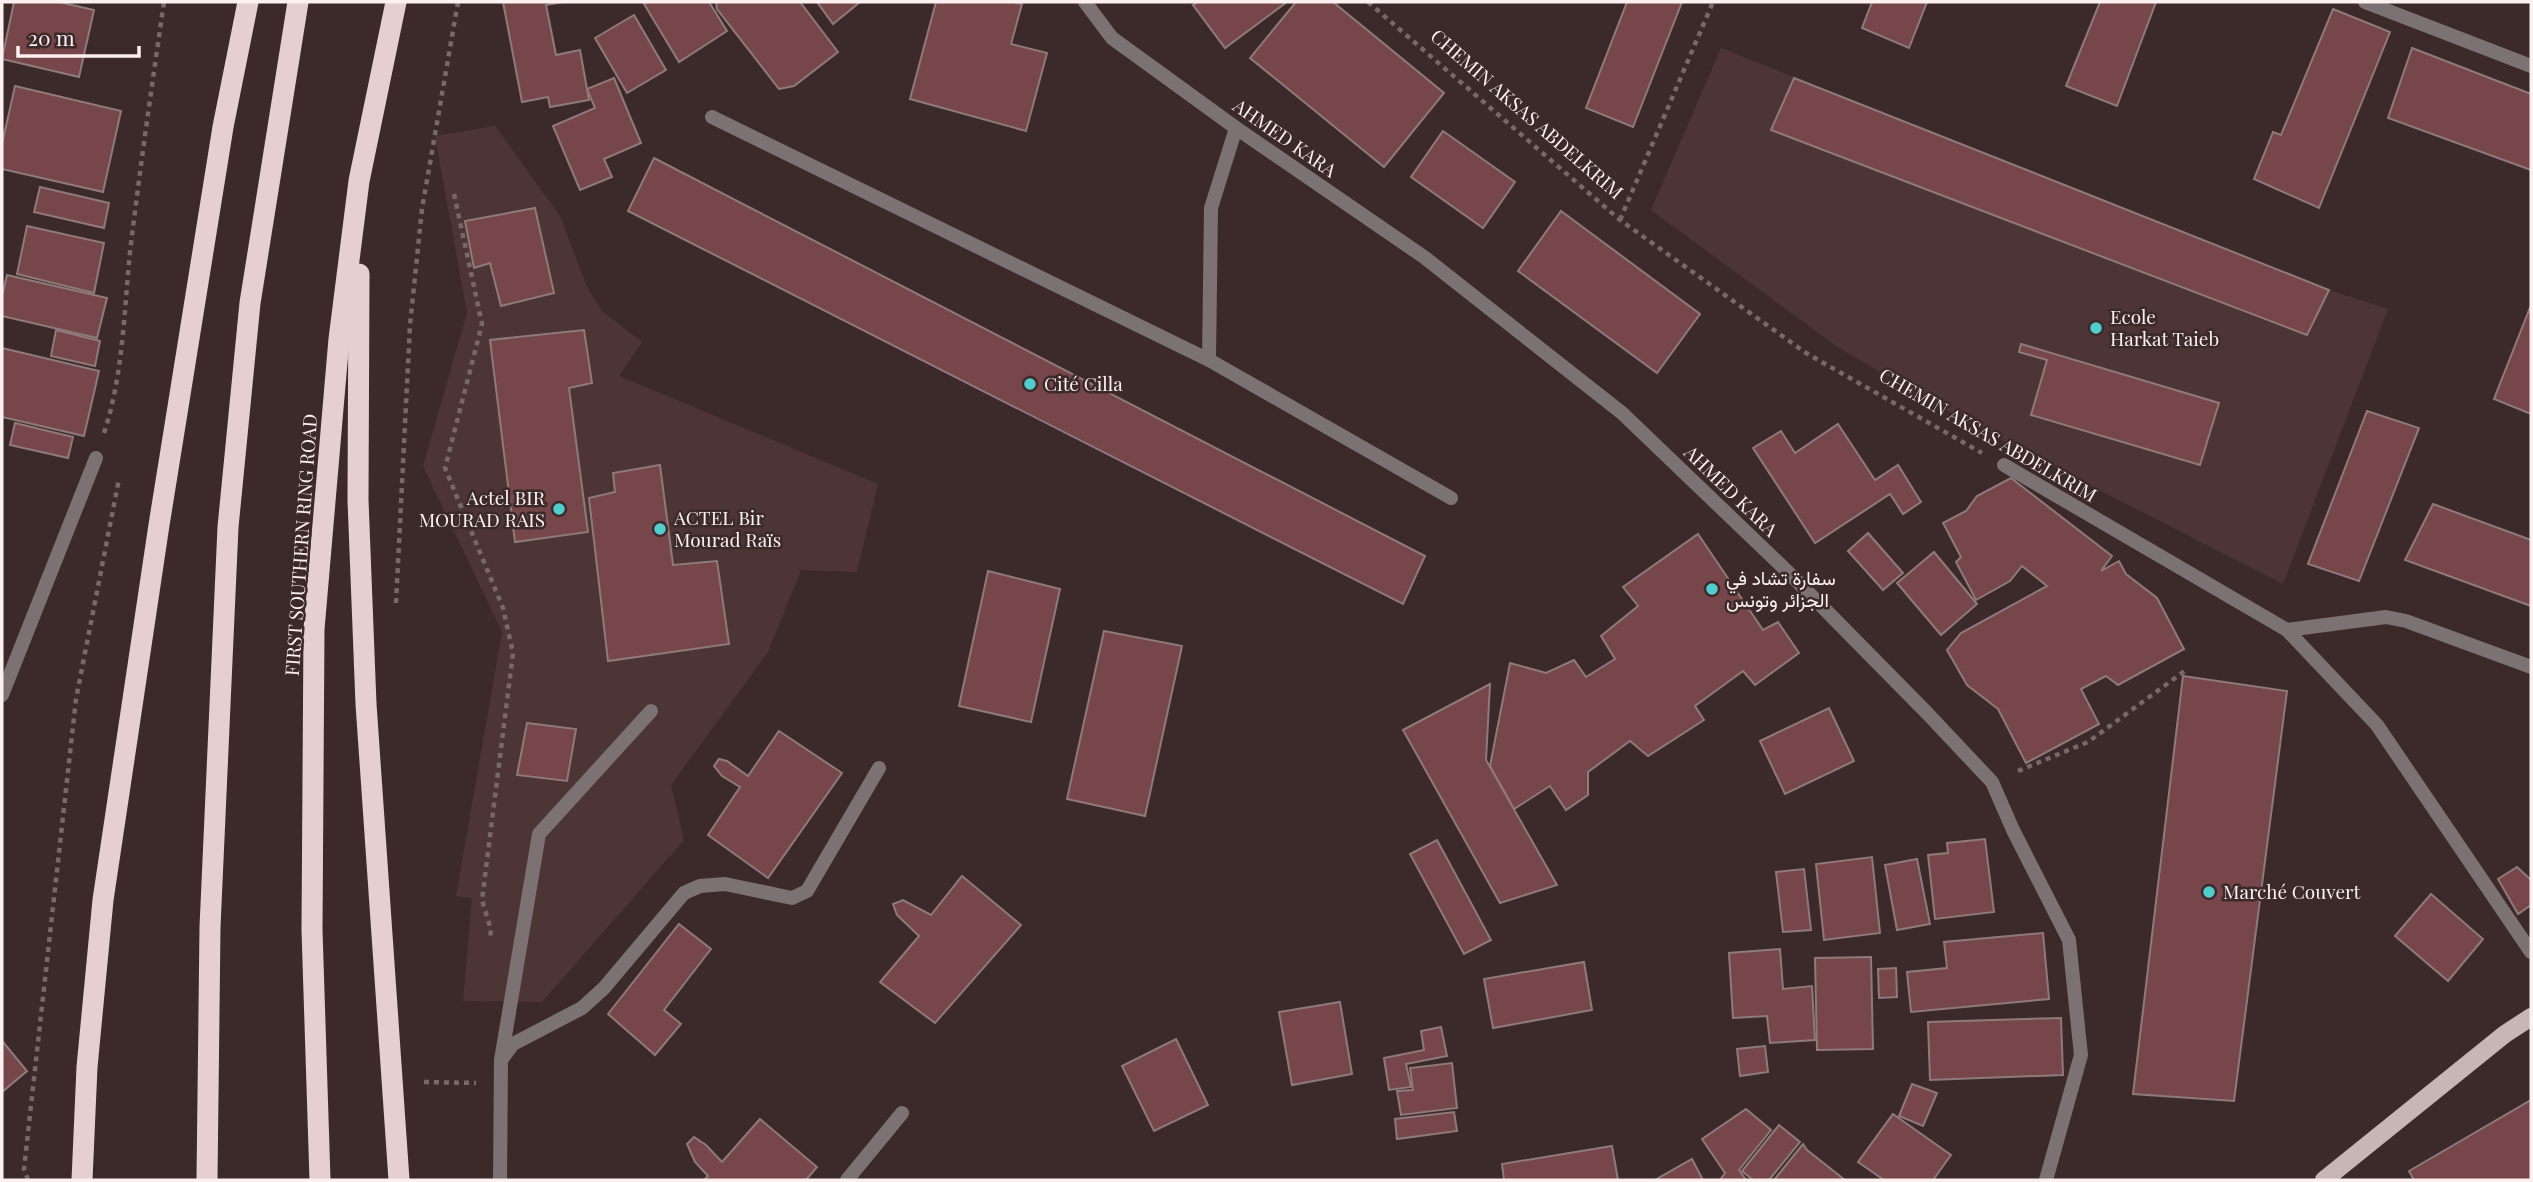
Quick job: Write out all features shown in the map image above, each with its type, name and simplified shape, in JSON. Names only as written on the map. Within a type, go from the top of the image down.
[{"type":"highway","points":[[82,1180],[87,1067],[103,900],[220,141],[248,2]]},
{"type":"highway","points":[[207,1180],[210,927],[228,527],[250,303],[298,2]]},
{"type":"highway","name":"FIRST SOUTHERN RING ROAD","points":[[320,1180],[312,930],[314,629],[339,339],[359,181],[396,4]]},
{"type":"highway","points":[[359,181],[360,568],[366,704],[398,1180]]},
{"type":"main road","points":[[2324,1180],[2505,1034],[2531,1017]]},
{"type":"street","name":"AHMED KARA","points":[[1085,2],[1112,38],[1236,128],[1424,257],[1622,413],[1790,574],[1992,782],[2013,830],[2069,940],[2081,1055],[2046,1180]]},
{"type":"street","points":[[2365,2],[2531,66]]},
{"type":"street","points":[[712,117],[1209,360],[1451,498]]},
{"type":"street","points":[[1209,360],[1211,208],[1236,128]]},
{"type":"street","points":[[2,695],[96,458]]},
{"type":"street","name":"CHEMIN AKSAS ABDELKRIM","points":[[2004,466],[2287,631],[2377,725],[2531,952]]},
{"type":"street","points":[[2287,631],[2386,617],[2406,621],[2531,667]]},
{"type":"street","points":[[500,1180],[501,1060],[539,834],[651,711]]},
{"type":"street","points":[[501,1060],[513,1044],[582,1008],[604,989],[684,893],[701,886],[725,884],[792,898],[807,891],[880,768]]},
{"type":"street","points":[[847,1180],[902,1113]]},
{"type":"path","points":[[96,458],[111,412],[139,170],[164,2]]},
{"type":"path","points":[[396,610],[410,325],[422,209],[458,2]]},
{"type":"path","name":"CHEMIN AKSAS ABDELKRIM","points":[[1368,2],[1620,220],[1805,353],[2004,466]]},
{"type":"path","points":[[1620,220],[1713,2]]},
{"type":"path","points":[[454,194],[482,324],[445,468],[503,608],[513,653],[482,901],[491,930],[490,944]]},
{"type":"path","points":[[28,1180],[24,1169],[76,699],[120,480]]},
{"type":"path","points":[[1992,782],[2088,742],[2186,670]]},
{"type":"path","points":[[423,1071],[425,1095]]},
{"type":"path","points":[[424,1082],[501,1083]]},
{"type":"shaded area","name":"Ecole Harkat Taieb","points":[[1721,48],[2329,290],[2388,309],[2283,584],[1974,426],[1839,348],[1651,210]]},
{"type":"shaded area","name":"ACTEL Bir Mourad Raïs","points":[[495,126],[560,216],[587,287],[602,311],[642,342],[619,376],[878,484],[857,572],[801,570],[768,652],[671,785],[684,840],[542,1002],[463,1001],[472,898],[456,896],[502,632],[423,466],[467,313],[435,136]]},
{"type":"building","points":[[14,2],[59,2],[94,10],[79,77],[2,59]]},
{"type":"building","points":[[503,2],[563,2],[546,5],[556,55],[580,50],[589,100],[550,107],[548,97],[522,102]]},
{"type":"building","points":[[709,2],[727,31],[679,62],[644,4]]},
{"type":"building","points":[[716,2],[800,2],[838,52],[794,86],[779,89],[717,9]]},
{"type":"building","points":[[817,2],[860,2],[833,24]]},
{"type":"building","points":[[936,2],[1022,4],[1011,44],[1047,53],[1026,131],[910,99]]},
{"type":"building","points":[[1198,2],[1287,2],[1225,48],[1193,5]]},
{"type":"building","points":[[1296,2],[1333,2],[1444,93],[1384,167],[1250,58]]},
{"type":"building","points":[[1627,2],[1682,2],[1633,127],[1586,108]]},
{"type":"building","points":[[1872,2],[1927,2],[1909,48],[1862,28]]},
{"type":"building","points":[[2100,2],[2156,2],[2117,106],[2066,86]]},
{"type":"building","points":[[2333,9],[2390,32],[2319,208],[2254,179],[2273,132],[2281,135]]},
{"type":"building","points":[[634,15],[666,70],[627,93],[595,38]]},
{"type":"building","points":[[2412,48],[2531,94],[2531,170],[2388,118]]},
{"type":"building","points":[[614,78],[641,143],[604,159],[612,177],[580,190],[553,126],[595,108],[587,89]]},
{"type":"building","points":[[1794,78],[2329,290],[2307,335],[1771,130]]},
{"type":"building","points":[[15,86],[121,111],[103,192],[2,169],[2,144]]},
{"type":"building","points":[[1443,131],[1515,182],[1483,228],[1411,177]]},
{"type":"building","name":"Cité Cilla","points":[[654,158],[1425,556],[1403,604],[628,211]]},
{"type":"building","points":[[40,187],[109,203],[104,228],[34,212]]},
{"type":"building","points":[[535,208],[554,293],[501,306],[490,263],[474,268],[465,221]]},
{"type":"building","points":[[1561,211],[1700,314],[1657,373],[1518,271]]},
{"type":"building","points":[[27,226],[104,243],[94,293],[17,274]]},
{"type":"building","points":[[7,275],[107,298],[97,338],[2,316],[2,296]]},
{"type":"building","points":[[2531,305],[2531,414],[2494,399]]},
{"type":"building","points":[[56,330],[100,341],[95,366],[51,356]]},
{"type":"building","points":[[584,330],[592,383],[569,388],[588,532],[515,542],[490,340]]},
{"type":"building","points":[[2021,344],[2219,403],[2200,465],[2031,415],[2047,360],[2019,352]]},
{"type":"building","points":[[2,348],[99,371],[84,436],[2,417]]},
{"type":"building","points":[[2367,411],[2419,428],[2359,581],[2308,564]]},
{"type":"building","points":[[15,423],[73,437],[68,458],[10,445]]},
{"type":"building","points":[[1838,424],[1875,480],[1898,465],[1921,502],[1903,514],[1890,494],[1815,543],[1753,448],[1781,431],[1795,453]]},
{"type":"building","points":[[660,465],[673,565],[717,561],[729,644],[608,661],[589,498],[615,492],[613,473]]},
{"type":"building","points":[[2011,478],[2112,556],[2101,571],[2119,561],[2126,574],[2157,598],[2184,649],[2118,685],[2106,676],[2081,689],[2099,724],[2026,763],[1998,709],[1967,685],[1947,650],[1961,633],[2047,586],[2022,566],[2010,581],[1976,600],[1956,562],[1961,557],[1943,523],[1966,511],[1977,496]]},
{"type":"building","points":[[2433,504],[2531,540],[2531,606],[2405,560]]},
{"type":"building","points":[[1868,533],[1903,573],[1883,590],[1848,551]]},
{"type":"building","points":[[1698,534],[1763,630],[1778,622],[1799,653],[1755,685],[1743,671],[1695,706],[1704,720],[1648,756],[1630,741],[1588,772],[1588,795],[1566,810],[1550,786],[1514,809],[1490,766],[1510,663],[1546,673],[1574,660],[1586,677],[1615,659],[1601,636],[1638,606],[1623,587]]},
{"type":"building","points":[[1934,552],[1977,604],[1941,635],[1897,583]]},
{"type":"building","points":[[988,571],[1060,589],[1031,722],[959,706]]},
{"type":"building","points":[[1104,631],[1182,646],[1145,816],[1067,799]]},
{"type":"building","name":"Marché Couvert","points":[[2183,676],[2287,691],[2234,1101],[2133,1094]]},
{"type":"building","points":[[1490,684],[1486,760],[1557,885],[1500,903],[1403,730]]},
{"type":"building","points":[[1829,708],[1854,761],[1785,794],[1760,741]]},
{"type":"building","points":[[527,723],[576,729],[567,781],[517,775]]},
{"type":"building","points":[[779,731],[842,773],[768,878],[708,835],[740,787],[722,776],[714,766],[719,759],[727,761],[748,776]]},
{"type":"building","points":[[1985,839],[1994,912],[1935,919],[1928,855],[1948,853],[1947,843]]},
{"type":"building","points":[[1437,840],[1491,940],[1464,954],[1410,854]]},
{"type":"building","points":[[1872,857],[1880,933],[1824,940],[1816,864]]},
{"type":"building","points":[[1917,859],[1930,924],[1897,930],[1885,865]]},
{"type":"building","points":[[2517,867],[2531,880],[2531,905],[2518,914],[2498,879]]},
{"type":"building","points":[[1804,869],[1811,930],[1783,932],[1776,872]]},
{"type":"building","points":[[962,876],[1021,925],[935,1023],[880,982],[919,936],[897,915],[893,904],[903,900],[931,915]]},
{"type":"building","points":[[2431,894],[2483,939],[2448,981],[2395,936]]},
{"type":"building","points":[[679,924],[711,949],[664,1010],[681,1024],[655,1055],[608,1014]]},
{"type":"building","points":[[2043,933],[2049,999],[1911,1012],[1907,972],[1947,968],[1944,942]]},
{"type":"building","points":[[1780,949],[1783,989],[1812,986],[1815,1040],[1770,1043],[1767,1016],[1733,1018],[1729,953]]},
{"type":"building","points":[[1871,957],[1873,1049],[1817,1050],[1815,958]]},
{"type":"building","points":[[1584,962],[1592,1010],[1493,1028],[1484,979]]},
{"type":"building","points":[[1896,968],[1897,997],[1879,998],[1878,969]]},
{"type":"building","points":[[1340,1002],[1352,1074],[1292,1085],[1279,1012]]},
{"type":"building","points":[[2061,1018],[2063,1075],[1930,1080],[1928,1022]]},
{"type":"building","points":[[1441,1027],[1447,1056],[1406,1064],[1411,1087],[1389,1090],[1384,1058],[1424,1050],[1421,1031]]},
{"type":"building","points":[[1176,1039],[1208,1105],[1154,1131],[1122,1066]]},
{"type":"building","points":[[2,1043],[27,1071],[2,1092]]},
{"type":"building","points":[[1765,1046],[1768,1072],[1740,1076],[1737,1049]]},
{"type":"building","points":[[1452,1063],[1457,1108],[1401,1115],[1397,1091],[1413,1090],[1410,1068]]},
{"type":"building","points":[[1912,1084],[1937,1093],[1923,1126],[1899,1116]]},
{"type":"building","points":[[2531,1100],[2531,1180],[2414,1180],[2409,1171]]},
{"type":"building","points":[[1746,1109],[1771,1130],[1739,1170],[1746,1180],[1720,1180],[1725,1173],[1702,1139]]},
{"type":"building","points":[[1454,1112],[1457,1131],[1397,1139],[1395,1119]]},
{"type":"building","points":[[1893,1114],[1951,1155],[1933,1180],[1884,1180],[1858,1162]]},
{"type":"building","points":[[760,1119],[817,1167],[806,1180],[704,1180],[708,1176],[695,1162],[687,1144],[694,1137],[722,1162]]},
{"type":"building","points":[[1779,1125],[1800,1142],[1769,1180],[1753,1180],[1742,1171]]},
{"type":"building","points":[[1803,1144],[1807,1150],[1845,1180],[1774,1180]]},
{"type":"building","points":[[1612,1146],[1618,1180],[1504,1180],[1502,1164]]},
{"type":"building","points":[[1692,1159],[1703,1180],[1655,1180]]},
{"type":"place","name":"Ecole Harkat Taieb","points":[[2096,328]]},
{"type":"place","name":"Cité Cilla","points":[[1030,384]]},
{"type":"place","name":"Actel BIR MOURAD RAIS","points":[[559,509]]},
{"type":"place","name":"ACTEL Bir Mourad Raïs","points":[[660,529]]},
{"type":"place","name":"سفارة تشاد في الجزائر وتونس","points":[[1712,589]]},
{"type":"place","name":"Marché Couvert","points":[[2209,892]]}]
